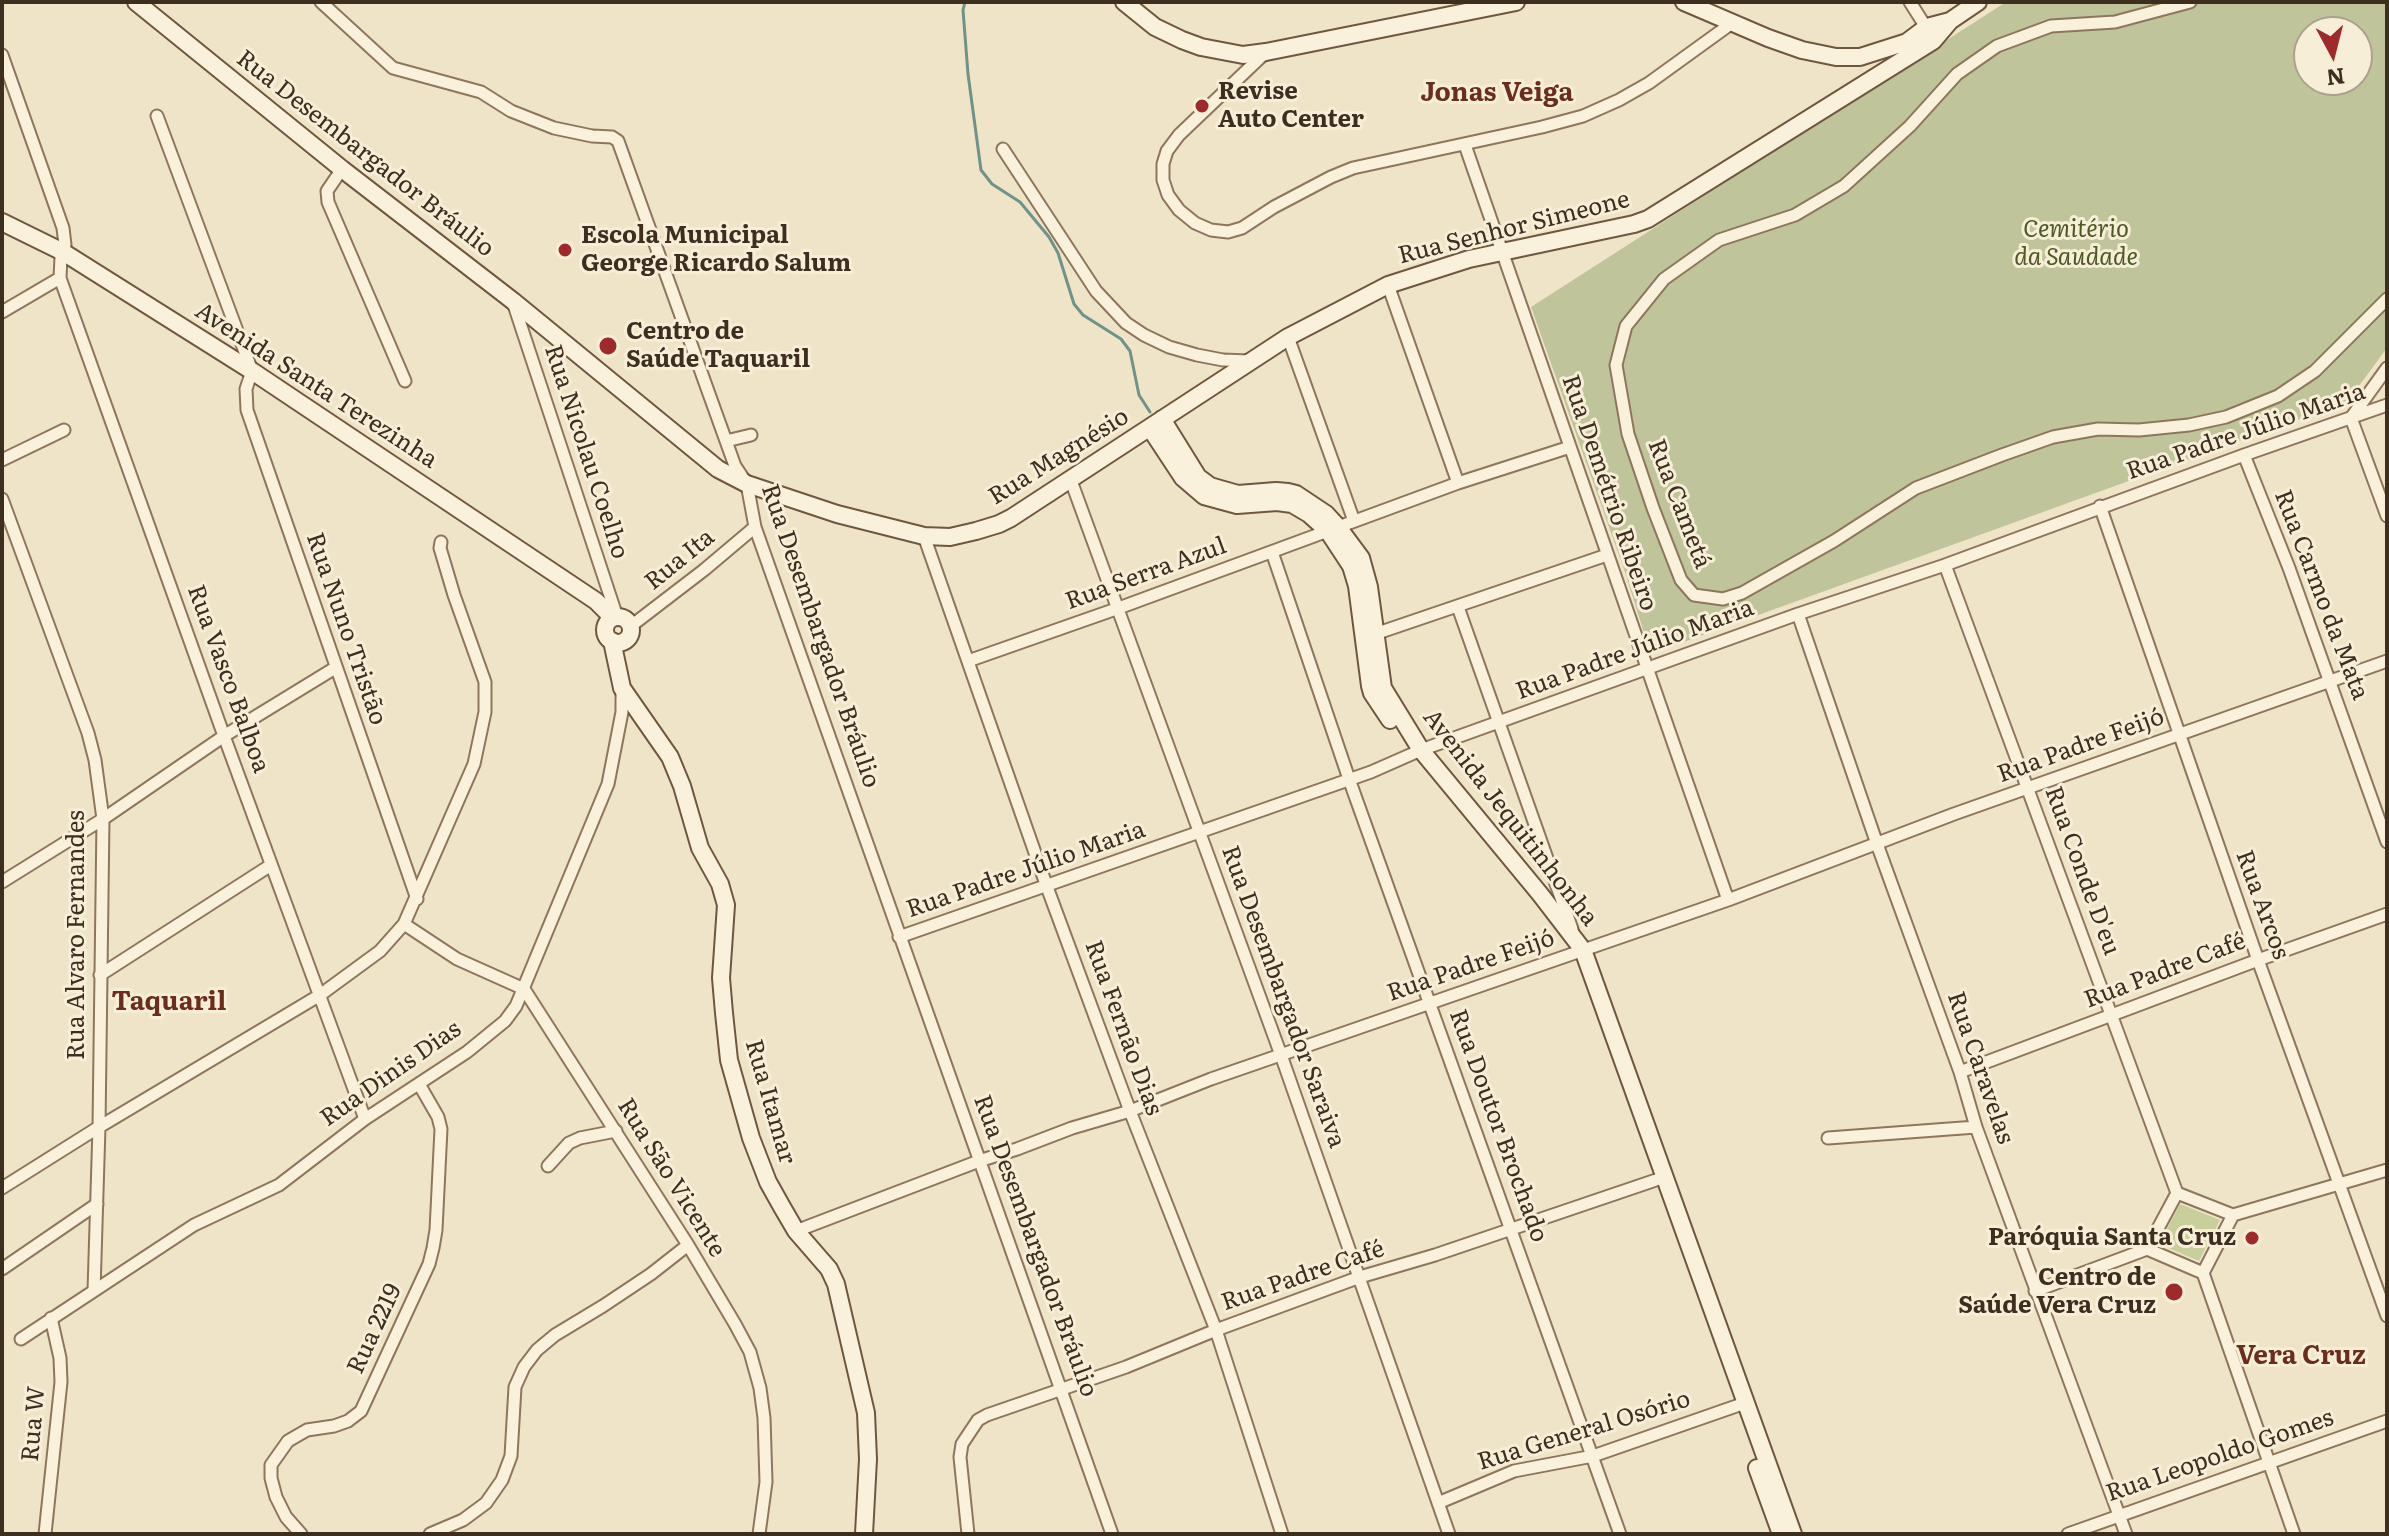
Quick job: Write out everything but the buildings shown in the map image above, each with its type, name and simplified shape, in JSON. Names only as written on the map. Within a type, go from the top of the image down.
[{"type":"street","name":"Rua Desembargador Bráulio","points":[[136,2],[342,169],[513,301],[708,461],[747,484],[755,527],[1112,1534]]},
{"type":"street","points":[[321,2],[393,68],[481,92],[511,111],[554,128],[612,137],[618,141],[735,466],[747,484]]},
{"type":"street","points":[[1124,2],[1155,27],[1201,47],[1243,55],[1516,2]]},
{"type":"street","points":[[1684,2],[1802,50],[1836,57],[1860,57],[1930,34],[1978,2]]},
{"type":"street","points":[[1910,2],[1930,34]]},
{"type":"street","name":"Rua Cametá","points":[[2190,2],[2115,22],[2051,26],[1997,46],[1957,74],[1910,126],[1844,186],[1795,215],[1719,240],[1664,279],[1626,326],[1616,365],[1628,434],[1681,580],[1694,595],[1723,599],[1742,593],[1834,541],[1916,488],[2053,437],[2098,429],[2139,430],[2189,425],[2226,417],[2278,396],[2315,371],[2387,299]]},
{"type":"street","points":[[1266,52],[1179,135],[1167,151],[1163,164],[1164,187],[1179,210],[1195,223],[1211,230],[1228,232],[1242,228],[1274,207],[1353,168],[1571,119],[1619,100],[1649,83],[1732,23]]},
{"type":"street","name":"Rua Senhor Simeone","points":[[1156,423],[1288,337],[1388,285],[1440,267],[1648,219],[1930,34]]},
{"type":"street","name":"Rua Vasco Balboa","points":[[2,55],[63,228],[65,245],[60,278],[365,1119]]},
{"type":"street","points":[[157,116],[252,371]]},
{"type":"street","name":"Rua Demétrio Ribeiro","points":[[1465,145],[1728,900]]},
{"type":"street","points":[[1003,149],[1096,291],[1126,323],[1169,347],[1223,360],[1249,361]]},
{"type":"street","points":[[342,169],[327,191],[328,202],[405,381]]},
{"type":"street","name":"Avenida Santa Terezinha","points":[[2,222],[63,252],[252,371],[596,601],[612,619]]},
{"type":"street","points":[[2,312],[60,278]]},
{"type":"street","points":[[1388,285],[1458,483]]},
{"type":"street","name":"Rua Nicolau Coelho","points":[[513,301],[612,619]]},
{"type":"street","points":[[1288,337],[1340,526]]},
{"type":"street","points":[[2387,368],[2351,418],[2387,516]]},
{"type":"street","name":"Rua Nuno Tristão","points":[[252,371],[246,389],[247,410],[417,899]]},
{"type":"street","name":"Rua Padre Júlio Maria","points":[[899,937],[1371,772],[1417,752],[1798,614],[1945,565],[2100,506],[2387,405]]},
{"type":"street","name":"Rua Magnésio","points":[[747,484],[837,514],[924,536],[950,537],[999,524],[1156,423]]},
{"type":"street","name":"Avenida Jequitinhonha","points":[[1156,423],[1198,477],[1210,486],[1238,494],[1296,494],[1340,526],[1361,558],[1369,587],[1370,636],[1383,688],[1417,752],[1577,948],[1714,1329],[1781,1534]]},
{"type":"street","points":[[2,460],[64,430]]},
{"type":"street","points":[[726,441],[751,435]]},
{"type":"street","name":"Rua Serra Azul","points":[[968,661],[1458,483],[1570,447]]},
{"type":"street","name":"Rua Carmo da Mata","points":[[2244,455],[2289,568],[2387,842]]},
{"type":"street","name":"Rua Desembargador Saraiva","points":[[1070,478],[1201,832],[1449,1534]]},
{"type":"street","name":"Rua Alvaro Fernandes","points":[[2,499],[88,733],[103,819],[94,1291]]},
{"type":"street","name":"Rua Arcos","points":[[2100,506],[2178,735],[2387,1316]]},
{"type":"street","name":"Rua Ita","points":[[631,626],[755,527]]},
{"type":"street","name":"Rua Fernão Dias","points":[[924,536],[1047,887],[1216,1330],[1282,1534]]},
{"type":"street","points":[[2,1188],[320,995],[380,951],[404,924],[474,764],[487,697],[485,682],[440,548],[441,542]]},
{"type":"street","name":"Rua Doutor Brochado","points":[[1272,552],[1349,779],[1620,1534]]},
{"type":"street","points":[[1370,636],[1607,555]]},
{"type":"street","name":"Rua Conde D'eu","points":[[1945,565],[2177,1193]]},
{"type":"street","points":[[1458,607],[1577,948]]},
{"type":"street","name":"Rua Caravelas","points":[[1798,614],[1960,1072],[1976,1127],[2126,1534]]},
{"type":"street","points":[[612,619],[626,619],[631,626],[630,636],[617,642],[606,634],[612,619]]},
{"type":"street","name":"Rua Dinis Dias","points":[[21,1339],[194,1225],[279,1185],[365,1119],[467,1052],[505,1021],[524,989],[608,784],[624,699],[617,642]]},
{"type":"street","name":"Rua Padre Feijó","points":[[796,1231],[979,1161],[1130,1111],[1577,948],[1728,900],[1954,814],[2387,661]]},
{"type":"street","points":[[2,882],[103,819],[224,736],[335,668]]},
{"type":"street","name":"Rua Itamar","points":[[624,699],[670,757],[700,848],[720,884],[726,905],[721,978],[729,1060],[751,1138],[768,1182],[796,1231],[829,1269],[836,1284],[866,1413],[868,1459],[865,1526],[856,1534]]},
{"type":"street","points":[[100,975],[271,865]]},
{"type":"street","points":[[1537,897],[1554,882]]},
{"type":"street","name":"Rua Padre Café","points":[[1960,1072],[2387,914]]},
{"type":"street","points":[[404,924],[457,959],[524,989]]},
{"type":"street","name":"Avenida Jequitinhonha","points":[[1577,948],[1656,1180],[1714,1329]]},
{"type":"street","name":"Rua São Vicente","points":[[524,989],[688,1245],[750,1352],[764,1418],[766,1482],[759,1534]]},
{"type":"street","name":"Rua 2219","points":[[301,1534],[286,1517],[276,1497],[271,1465],[288,1441],[307,1430],[348,1421],[361,1411],[429,1264],[436,1230],[441,1129],[438,1117],[419,1084]]},
{"type":"street","points":[[1828,1138],[1976,1127]]},
{"type":"street","points":[[548,1166],[569,1143],[616,1131]]},
{"type":"street","points":[[2035,1291],[2147,1249],[2177,1193],[2233,1215],[2387,1170]]},
{"type":"street","name":"Rua Padre Café","points":[[968,1534],[960,1457],[962,1444],[972,1427],[987,1415],[1126,1367],[1360,1277],[1656,1180]]},
{"type":"street","points":[[2,1269],[97,1204]]},
{"type":"street","points":[[2233,1215],[2203,1273],[2294,1534]]},
{"type":"street","points":[[430,1534],[463,1520],[486,1503],[502,1480],[511,1456],[515,1387],[524,1367],[537,1350],[555,1335],[651,1274],[688,1245]]},
{"type":"street","points":[[2147,1249],[2203,1273]]},
{"type":"street","name":"Rua W","points":[[45,1534],[61,1382],[60,1358],[51,1318]]},
{"type":"street","name":"Avenida Jequitinhonha","points":[[1740,1404],[1793,1534]]},
{"type":"street","name":"Rua General Osório","points":[[1438,1503],[1514,1471],[1593,1456],[1740,1404]]},
{"type":"street","name":"Rua Leopoldo Gomes","points":[[2068,1534],[2387,1421]]},
{"type":"green space","name":"Cemitério da Saudade","points":[[2006,2],[2387,2],[2387,348],[2347,402],[1659,651],[1650,652],[1626,575],[1531,307]]},
{"type":"green space","points":[[2180,1204],[2220,1220],[2199,1261],[2159,1244]]},
{"type":"waterway","points":[[965,2],[968,74],[981,170],[992,184],[1020,202],[1049,237],[1058,253],[1074,304],[1083,315],[1121,339],[1130,351],[1139,395],[1150,412]]},
{"type":"place","name":"Revise Auto Center","points":[[1202,106]]},
{"type":"place","name":"Escola Municipal George Ricardo Salum","points":[[565,250]]},
{"type":"place","name":"Centro de Saúde Taquaril","points":[[608,346]]},
{"type":"place","name":"Paróquia Santa Cruz","points":[[2252,1238]]},
{"type":"place","name":"Centro de Saúde Vera Cruz","points":[[2174,1292]]},
{"type":"district","name":"Jonas Veiga","points":[[1497,93]]},
{"type":"district","name":"Taquaril","points":[[169,1002]]},
{"type":"district","name":"Vera Cruz","points":[[2301,1356]]}]
